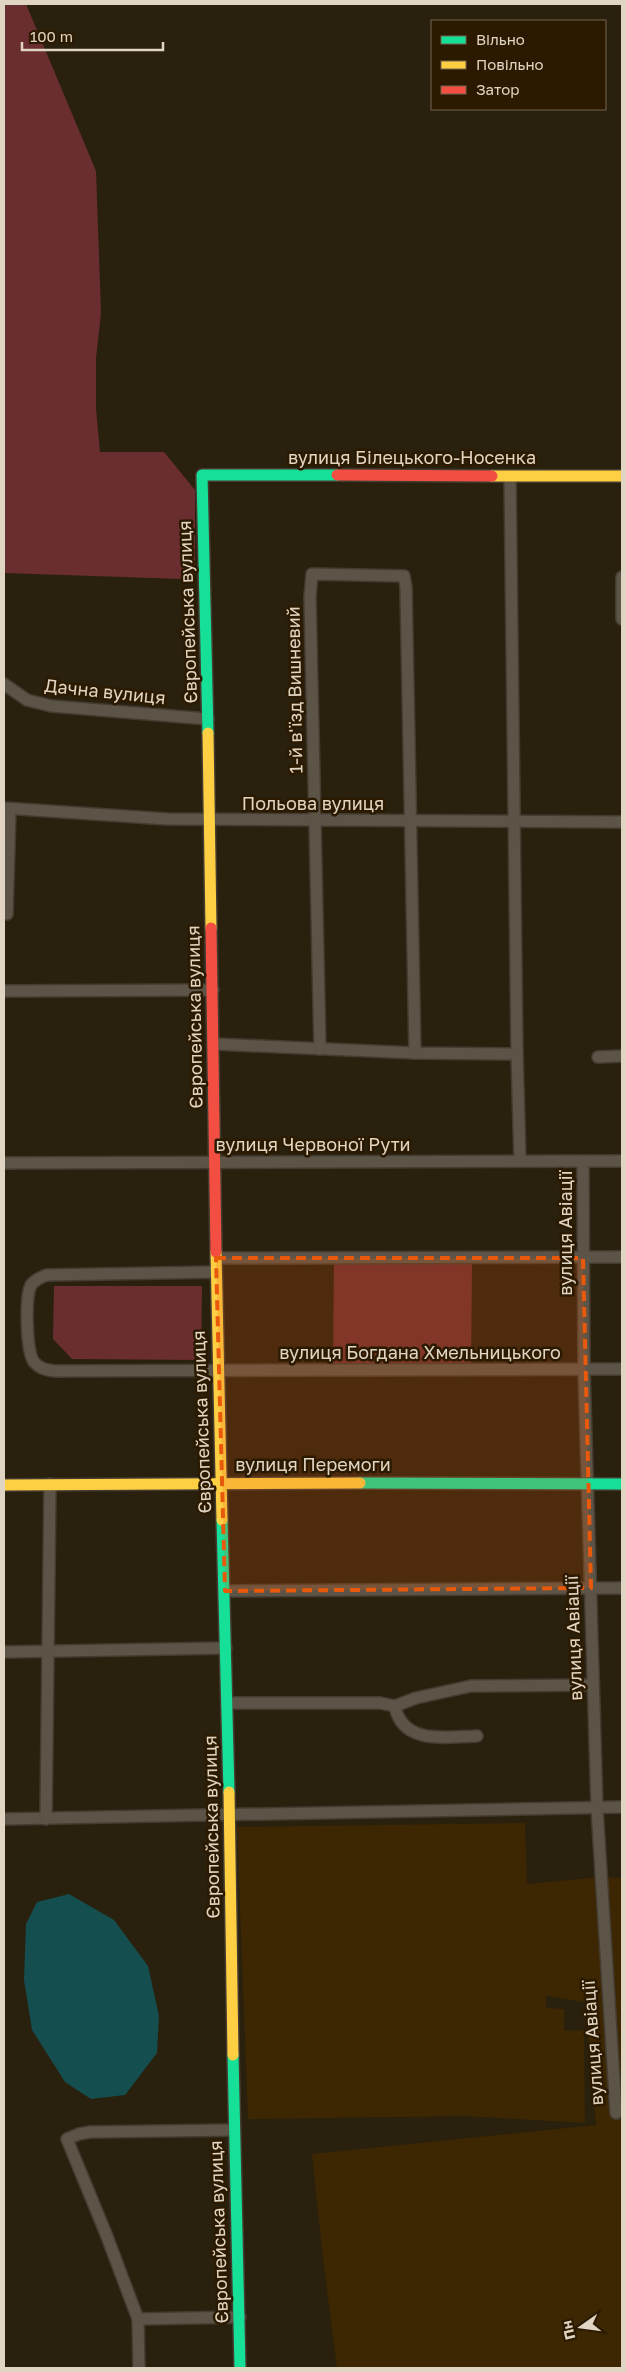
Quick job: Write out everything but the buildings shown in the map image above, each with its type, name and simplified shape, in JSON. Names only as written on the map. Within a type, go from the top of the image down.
[{"type":"street","name":"вулиця Білецького-Носенка","points":[[202,475],[622,476]]},
{"type":"street","name":"Європейська вулиця","points":[[202,475],[214,1044],[218,1372],[230,1815],[234,2130],[240,2368]]},
{"type":"street","points":[[510,476],[516,1054],[520,1161]]},
{"type":"street","name":"1-й в'їзд Вишневий","points":[[320,1049],[312,574],[404,576],[410,822]]},
{"type":"street","points":[[622,577],[622,619]]},
{"type":"street","name":"Дачна вулиця","points":[[4,684],[27,700],[51,706],[208,718]]},
{"type":"street","points":[[6,914],[7,809]]},
{"type":"street","name":"Польова вулиця","points":[[7,809],[210,820],[513,823],[622,822]]},
{"type":"street","points":[[410,822],[415,1053]]},
{"type":"street","points":[[4,991],[213,990]]},
{"type":"street","points":[[214,1044],[415,1053],[516,1054]]},
{"type":"street","points":[[598,1057],[622,1056]]},
{"type":"street","name":"вулиця Авіації","points":[[583,1161],[584,1369],[597,1808],[616,2114]]},
{"type":"street","name":"вулиця Червоної Рути","points":[[4,1163],[214,1164],[622,1161]]},
{"type":"street","points":[[216,1258],[622,1258]]},
{"type":"street","name":"вулиця Богдана Хмельницького","points":[[216,1272],[47,1275],[32,1284],[28,1294],[29,1351],[34,1362],[42,1369],[55,1371],[218,1372],[622,1369]]},
{"type":"street","name":"вулиця Перемоги","points":[[4,1485],[221,1482],[622,1484]]},
{"type":"street","points":[[46,1819],[50,1484]]},
{"type":"street","points":[[225,1590],[622,1588]]},
{"type":"street","points":[[4,1652],[226,1648]]},
{"type":"street","points":[[227,1703],[380,1703],[395,1706],[416,1698],[471,1686],[593,1686]]},
{"type":"street","points":[[395,1706],[401,1723],[407,1729],[419,1734],[430,1737],[476,1736]]},
{"type":"street","points":[[4,1819],[622,1808]]},
{"type":"street","points":[[138,2368],[138,2319],[67,2139],[90,2132],[234,2130]]},
{"type":"street","points":[[138,2319],[240,2317]]},
{"type":"highlighted area","points":[[216,1258],[583,1258],[591,1588],[225,1591]]},
{"type":"shaded area","points":[[4,4],[26,4],[96,171],[101,313],[96,358],[96,409],[100,452],[164,452],[195,490],[195,576],[182,579],[4,573]]},
{"type":"shaded area","points":[[472,1261],[471,1366],[333,1365],[334,1262]]},
{"type":"shaded area","points":[[54,1286],[202,1286],[201,1360],[72,1359],[53,1339]]},
{"type":"shaded area","points":[[525,1823],[527,1884],[600,1877],[622,1878],[622,2368],[337,2368],[312,2154],[596,2125],[585,2002],[546,1996],[546,2008],[564,2009],[564,2031],[584,2030],[585,2123],[466,2116],[248,2119],[237,1827]]},
{"type":"water","points":[[69,1894],[114,1920],[148,1966],[159,2016],[157,2053],[125,2095],[91,2099],[65,2082],[32,2030],[24,1980],[26,1924],[37,1902]]},
{"type":"traffic: fast","points":[[208,733],[202,475],[337,475]]},
{"type":"traffic: fast","points":[[360,1483],[622,1484]]},
{"type":"traffic: fast","points":[[222,1520],[229,1792]]},
{"type":"traffic: fast","points":[[233,2055],[240,2368]]},
{"type":"traffic: slow","points":[[492,476],[622,476]]},
{"type":"traffic: slow","points":[[208,733],[211,928]]},
{"type":"traffic: slow","points":[[216,1252],[222,1520]]},
{"type":"traffic: slow","points":[[4,1485],[360,1483]]},
{"type":"traffic: slow","points":[[229,1792],[233,2055]]},
{"type":"traffic: jam","points":[[337,475],[492,476]]},
{"type":"traffic: jam","points":[[211,928],[216,1252]]}]
